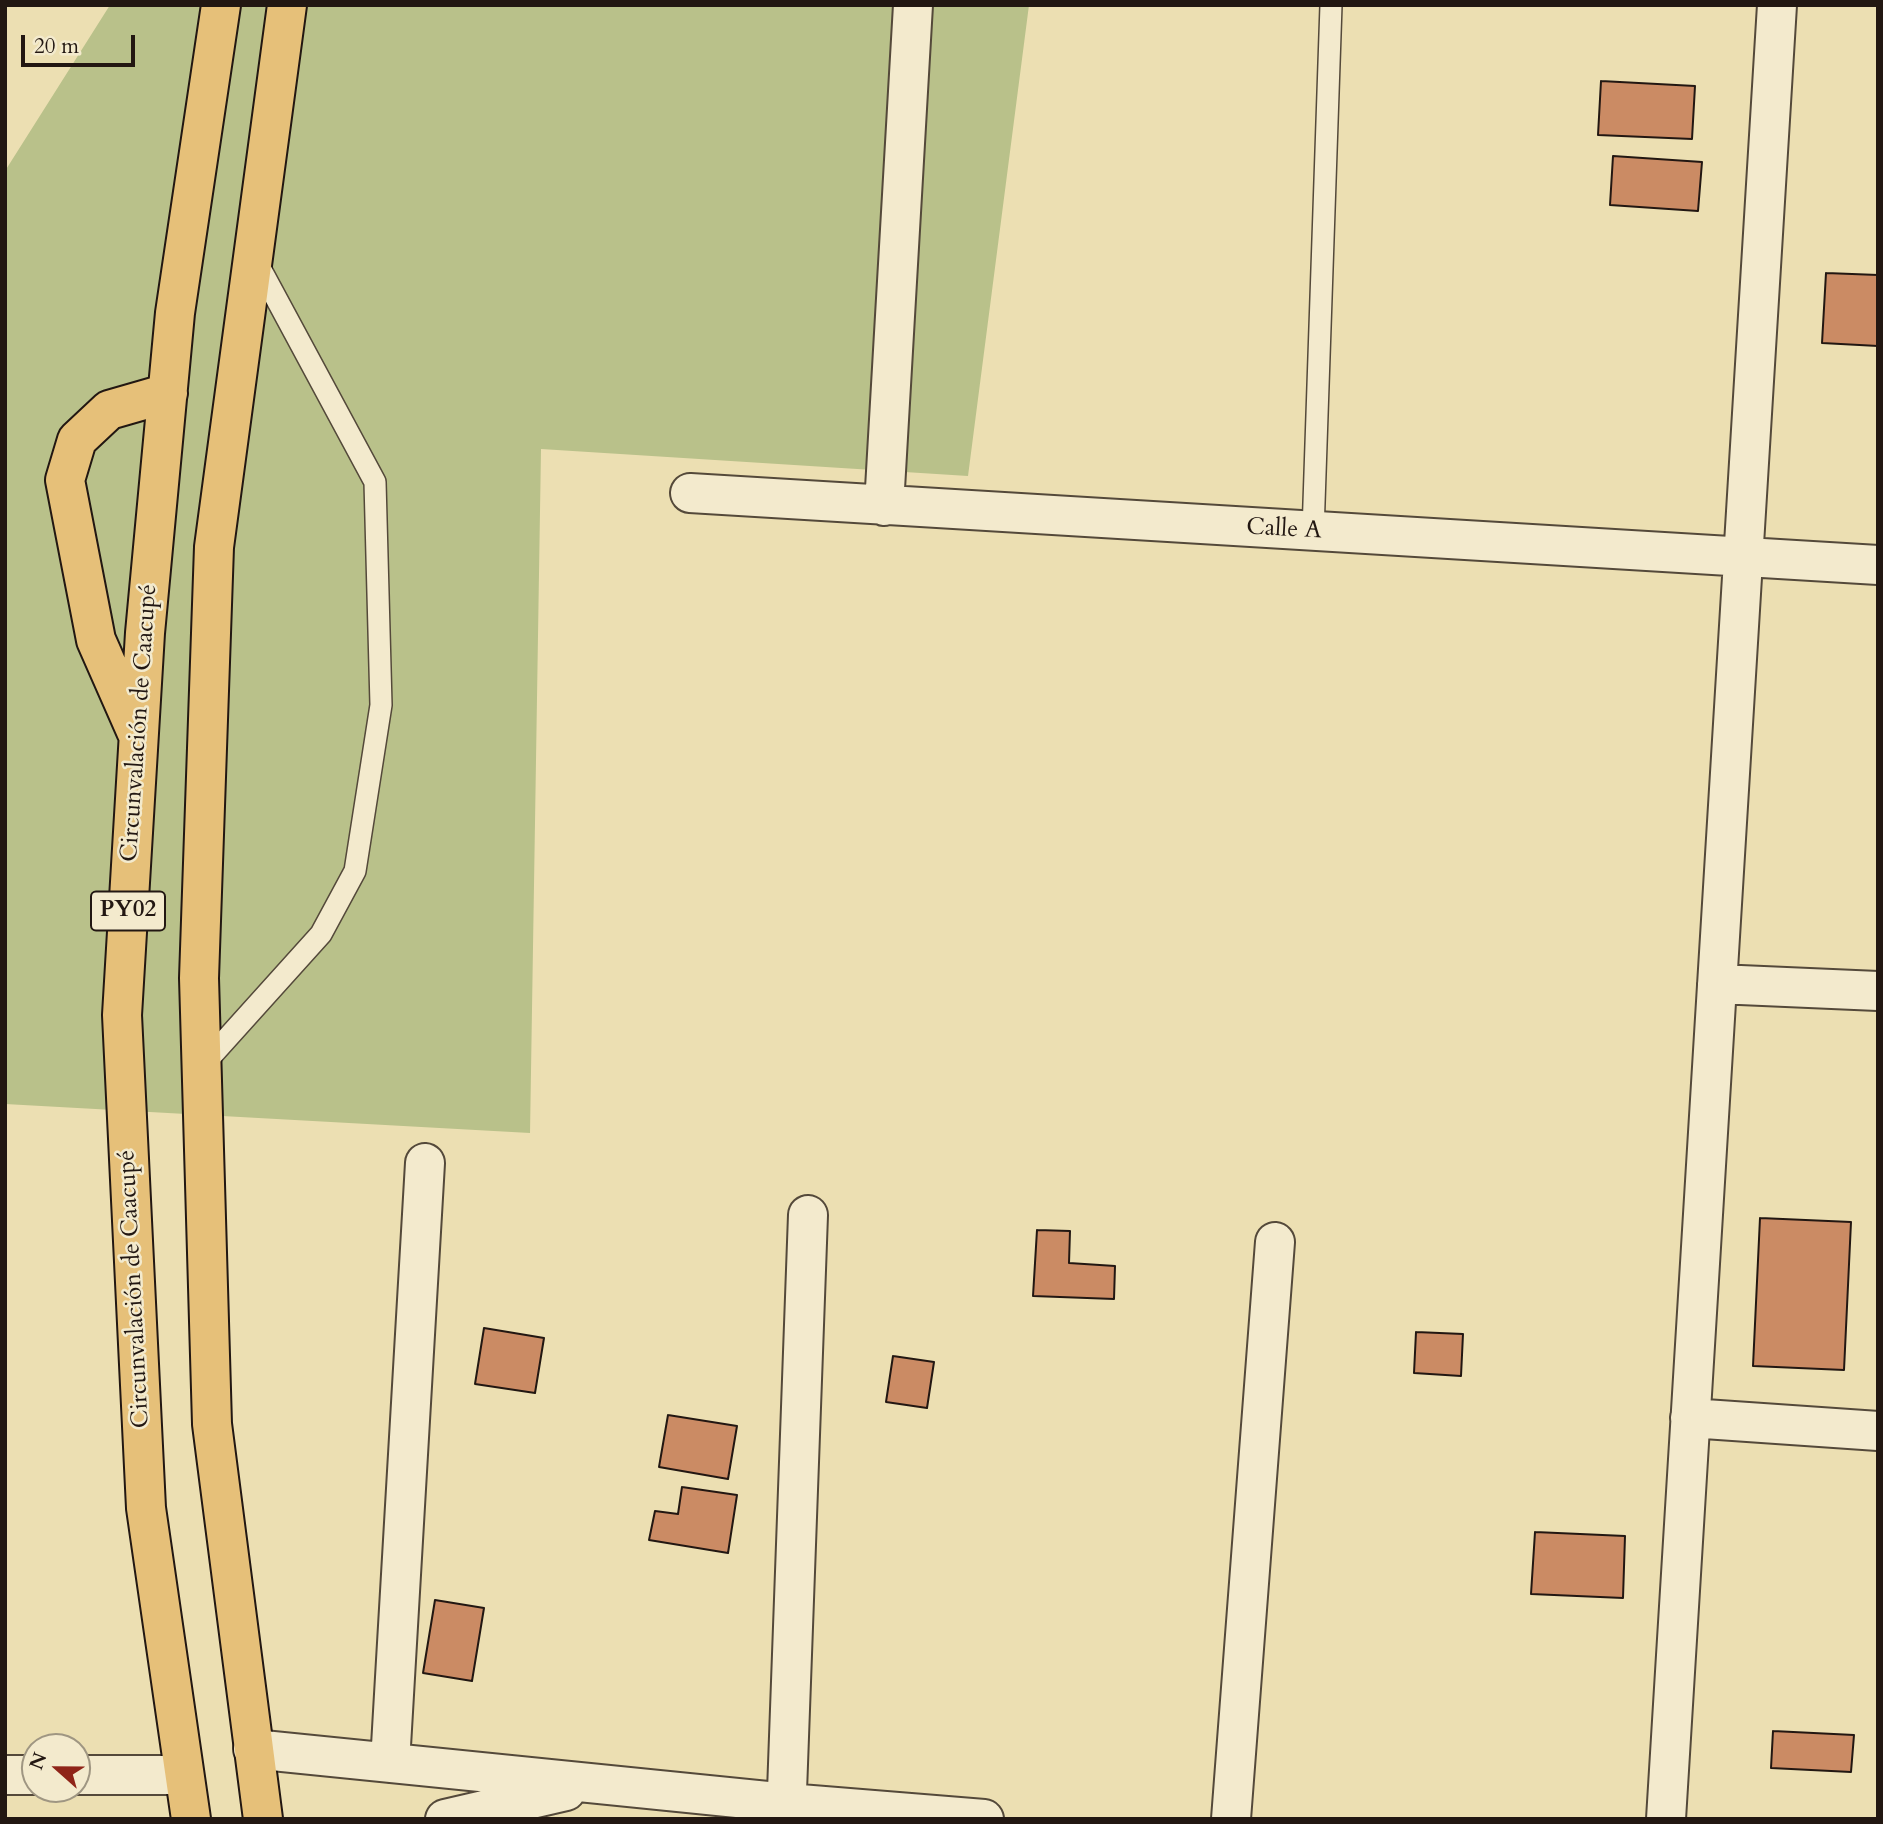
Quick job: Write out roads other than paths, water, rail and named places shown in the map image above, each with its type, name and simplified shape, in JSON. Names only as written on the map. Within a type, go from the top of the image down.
[{"type":"highway","name":"Circunvalación de Caacupé","points":[[191,1819],[146,1508],[122,1015],[145,633],[168,393],[176,313],[221,5]]},
{"type":"highway","name":"PY02","points":[[263,1819],[212,1424],[199,978],[214,547],[288,5]]},
{"type":"highway","points":[[139,737],[96,640],[65,480],[77,440],[108,410],[168,393]]},
{"type":"street","points":[[884,506],[913,5]]},
{"type":"street","points":[[1666,1819],[1777,5]]},
{"type":"street","name":"Calle A","points":[[690,494],[1878,565]]},
{"type":"street","points":[[1717,984],[1878,990]]},
{"type":"street","points":[[390,1763],[425,1163]]},
{"type":"street","points":[[787,1811],[807,1215]]},
{"type":"street","points":[[1231,1819],[1275,1242]]},
{"type":"street","points":[[1690,1418],[1878,1431]]},
{"type":"street","points":[[253,1749],[596,1784],[787,1811],[984,1819]]},
{"type":"street","points":[[91,1775],[184,1775]]},
{"type":"street","points":[[445,1819],[596,1784]]},
{"type":"lane","points":[[1313,531],[1331,5]]},
{"type":"lane","points":[[201,1066],[321,934],[355,871],[381,705],[375,482],[254,257]]}]
